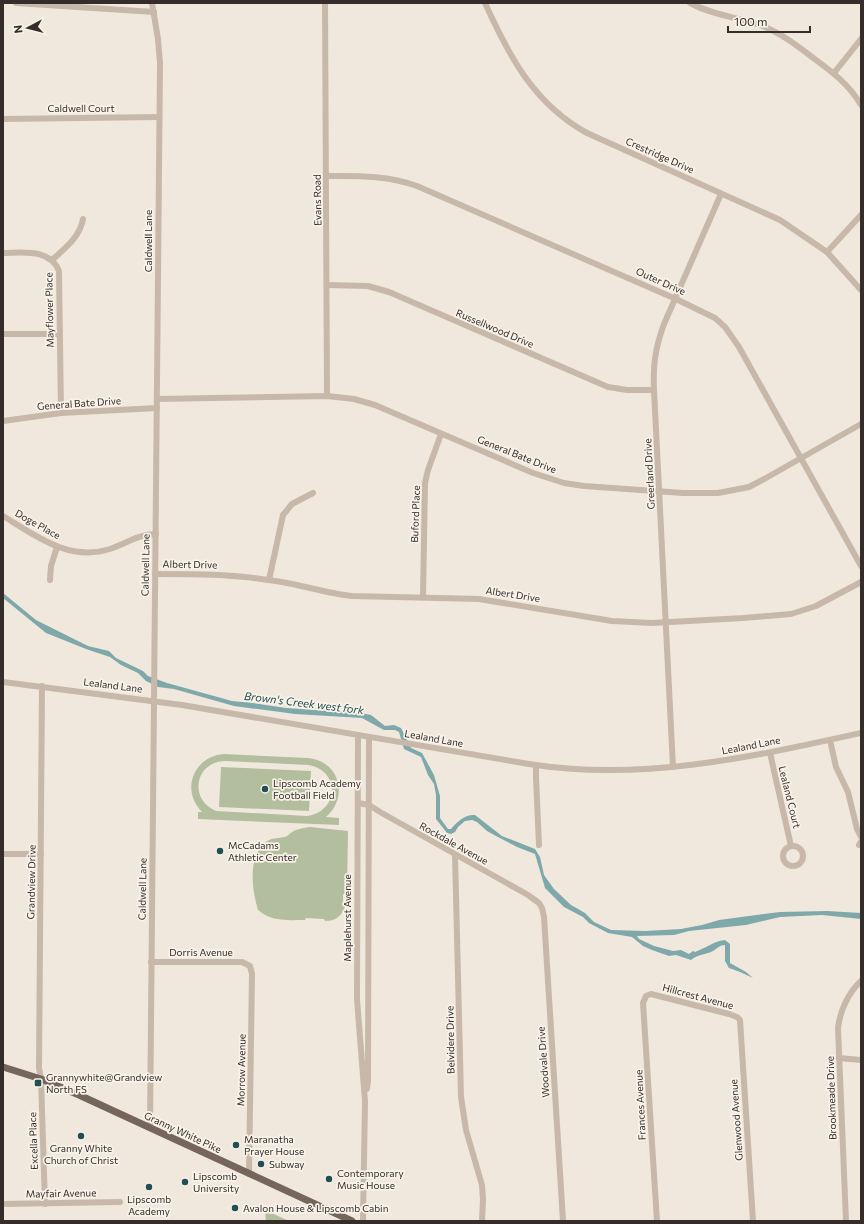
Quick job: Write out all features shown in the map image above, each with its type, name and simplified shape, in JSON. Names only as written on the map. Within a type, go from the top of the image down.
[{"type":"main road","name":"Granny White Pike","points":[[3,1067],[41,1079],[150,1127],[352,1221]]},
{"type":"street","points":[[16,3],[154,12]]},
{"type":"street","name":"Caldwell Lane","points":[[150,1127],[160,58],[152,3]]},
{"type":"street","name":"Evans Road","points":[[325,3],[327,396]]},
{"type":"street","name":"Crestridge Drive","points":[[485,3],[513,60],[522,74],[555,112],[574,126],[587,133],[780,220],[827,252],[861,290]]},
{"type":"street","points":[[690,3],[706,10],[760,25],[777,33],[834,73],[852,91],[861,105]]},
{"type":"street","points":[[834,73],[861,39]]},
{"type":"street","name":"Caldwell Court","points":[[3,119],[159,117]]},
{"type":"street","name":"Outer Drive","points":[[326,176],[378,176],[392,178],[417,186],[711,315],[725,327],[739,347],[861,566]]},
{"type":"street","name":"Greerland Drive","points":[[673,767],[654,368],[656,350],[664,324],[721,194]]},
{"type":"street","points":[[827,252],[861,215]]},
{"type":"street","points":[[52,260],[77,235],[81,228],[83,219]]},
{"type":"street","name":"Mayflower Place","points":[[3,253],[38,253],[52,260],[56,264],[60,273],[60,413]]},
{"type":"street","name":"Russellwood Drive","points":[[327,285],[368,286],[389,292],[608,387],[625,390],[654,390]]},
{"type":"street","points":[[3,334],[59,334]]},
{"type":"street","name":"General Bate Drive","points":[[157,399],[344,397],[364,401],[533,473],[564,483],[584,486],[712,494],[739,490],[757,483],[861,424]]},
{"type":"street","name":"General Bate Drive","points":[[3,421],[60,413],[157,408]]},
{"type":"street","name":"Buford Place","points":[[423,597],[425,482],[441,434]]},
{"type":"street","points":[[269,580],[283,515],[292,504],[313,493]]},
{"type":"street","name":"Doge Place","points":[[3,516],[57,547],[81,552],[96,552],[110,549],[136,537],[156,534]]},
{"type":"street","points":[[50,580],[51,566],[57,547]]},
{"type":"street","name":"Albert Drive","points":[[155,574],[218,575],[269,580],[345,595],[479,599],[616,622],[666,622],[791,614],[816,606],[861,582]]},
{"type":"street","name":"Lealand Lane","points":[[3,682],[42,686],[227,712],[395,742],[536,765],[574,769],[612,770],[673,767],[726,761],[861,733]]},
{"type":"street","name":"Grandview Drive","points":[[41,1079],[39,1068],[42,686]]},
{"type":"street","name":"Maplehurst Avenue","points":[[358,735],[357,999],[365,1101],[363,1221]]},
{"type":"street","name":"Maplehurst Avenue","points":[[365,1101],[368,1081],[369,737]]},
{"type":"street","points":[[830,740],[836,767],[848,792],[857,829],[861,837]]},
{"type":"street","name":"Lealand Court","points":[[770,753],[791,846]]},
{"type":"street","points":[[536,765],[539,844]]},
{"type":"street","name":"Rockdale Avenue","points":[[358,803],[370,805],[455,855],[516,888],[539,903]]},
{"type":"street","points":[[3,854],[41,854]]},
{"type":"street","name":"Belvidere Drive","points":[[455,855],[461,1096],[466,1130],[482,1185],[482,1221]]},
{"type":"street","name":"Woodvale Drive","points":[[539,903],[544,917],[562,1221]]},
{"type":"street","name":"Dorris Avenue","points":[[151,962],[242,962],[250,966]]},
{"type":"street","name":"Morrow Avenue","points":[[249,1174],[252,980],[250,966]]},
{"type":"street","name":"Brookmeade Drive","points":[[846,1221],[838,1036],[840,1020],[847,998],[861,981]]},
{"type":"street","name":"Hillcrest Avenue","points":[[653,994],[729,1014],[738,1018]]},
{"type":"street","name":"Frances Avenue","points":[[653,994],[646,996],[644,1003],[657,1221]]},
{"type":"street","name":"Glenwood Avenue","points":[[738,1018],[741,1024],[753,1221]]},
{"type":"street","points":[[839,1058],[861,1060]]},
{"type":"street","name":"Excella Place","points":[[41,1079],[45,1204]]},
{"type":"street","name":"Mayfair Avenue","points":[[3,1204],[120,1202]]},
{"type":"green space","points":[[224,754],[308,758],[319,761],[328,766],[338,781],[339,790],[337,800],[333,809],[326,817],[339,818],[339,825],[198,819],[198,812],[202,812],[195,803],[191,785],[198,767],[214,756]],"holes":[[[226,761],[308,765],[319,768],[331,782],[332,791],[330,799],[325,807],[318,813],[307,816],[216,811],[207,805],[201,798],[199,782],[202,774],[207,767],[216,763]]]},
{"type":"green space","name":"Lipscomb Academy Football Field","points":[[221,767],[311,771],[309,811],[219,807]]},
{"type":"green space","points":[[310,827],[348,831],[347,894],[343,894],[343,906],[345,907],[340,916],[329,921],[325,921],[324,919],[306,918],[305,920],[286,920],[269,917],[258,910],[254,893],[253,874],[256,856],[260,848],[268,840],[285,837],[296,830]]},
{"type":"green space","points":[[265,1210],[289,1221],[266,1221]]},
{"type":"water","points":[[3,593],[36,620],[88,646],[109,651],[116,658],[143,671],[148,676],[167,683],[232,701],[286,708],[361,713],[371,715],[385,726],[394,725],[401,728],[411,748],[422,753],[434,775],[440,796],[440,818],[448,829],[451,829],[465,817],[475,815],[502,836],[535,849],[540,857],[544,875],[554,889],[571,905],[585,913],[594,922],[611,930],[645,931],[681,929],[719,920],[780,912],[827,911],[861,913],[861,919],[822,915],[780,917],[746,925],[689,931],[674,935],[637,936],[639,939],[654,946],[673,951],[681,950],[689,954],[718,941],[725,940],[730,944],[730,963],[746,972],[753,978],[729,968],[725,961],[725,945],[697,956],[691,960],[676,955],[669,956],[652,950],[643,946],[632,937],[608,933],[564,907],[545,888],[535,854],[496,836],[472,820],[465,821],[455,832],[451,834],[447,833],[436,819],[436,795],[434,784],[428,775],[421,757],[404,749],[399,732],[395,730],[384,730],[362,718],[295,714],[234,706],[174,689],[158,687],[146,681],[138,673],[121,665],[110,657],[46,633],[3,598]]},
{"type":"place","name":"Lipscomb Academy Football Field","points":[[265,789]]},
{"type":"place","name":"McCadams Athletic Center","points":[[220,851]]},
{"type":"place","name":"Grannywhite@Grandview North FS","points":[[38,1083]]},
{"type":"place","name":"Granny White Church of Christ","points":[[81,1136]]},
{"type":"place","name":"Maranatha Prayer House","points":[[236,1145]]},
{"type":"place","name":"Subway","points":[[261,1164]]},
{"type":"place","name":"Contemporary Music House","points":[[329,1179]]},
{"type":"place","name":"Lipscomb University","points":[[185,1182]]},
{"type":"place","name":"Lipscomb Academy","points":[[149,1187]]},
{"type":"place","name":"Avalon House & Lipscomb Cabin","points":[[235,1208]]},
{"type":"water label","name":"Brown's Creek west fork","points":[[304,703]]}]
